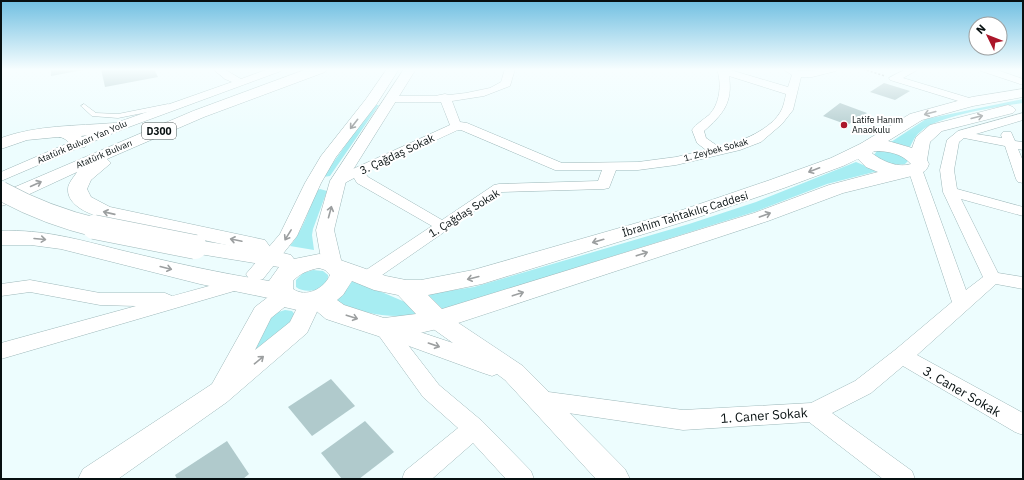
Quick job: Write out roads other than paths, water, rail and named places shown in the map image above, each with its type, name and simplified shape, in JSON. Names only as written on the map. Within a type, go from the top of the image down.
[{"type":"main road","name":"Atatürk Bulvarı","points":[[1,186],[99,143],[185,108],[231,91]]},
{"type":"main road","name":"Atatürk Bulvarı","points":[[1,200],[87,161],[179,114],[258,91]]},
{"type":"main road","name":"İbrahim Tahtakılıç Caddesi","points":[[262,266],[327,264],[384,284],[406,288],[421,288],[474,278],[689,214],[777,184],[837,162],[866,148],[916,117],[972,102],[1023,93]]},
{"type":"main road","points":[[912,167],[922,141],[936,128],[1023,107]]},
{"type":"main road","points":[[179,114],[150,140],[105,161],[84,174],[78,187],[82,200],[94,208],[104,212],[257,245],[262,266],[281,292],[295,301],[315,300],[327,295],[338,286],[342,276],[327,264],[291,270],[282,279],[281,292]]},
{"type":"main road","points":[[1,144],[47,132],[114,128]]},
{"type":"main road","points":[[66,132],[79,143]]},
{"type":"main road","points":[[866,148],[864,150],[864,156],[873,163],[888,168],[912,167]]},
{"type":"main road","points":[[315,300],[335,312],[384,328],[437,320],[761,216],[836,189],[912,167]]},
{"type":"main road","points":[[1,192],[20,202],[96,227],[195,247],[262,266]]},
{"type":"main road","points":[[1,238],[13,237],[47,239],[235,285],[281,292]]},
{"type":"main road","points":[[406,288],[437,320]]},
{"type":"street","name":"Atatürk Bulvarı Yan Yolu","points":[[1,177],[114,128],[179,114],[222,91]]},
{"type":"street","points":[[262,266],[288,236],[313,183],[329,156],[378,91]]},
{"type":"street","points":[[327,264],[325,230],[338,181],[396,91]]},
{"type":"street","points":[[371,102],[477,95],[489,91]]},
{"type":"street","points":[[717,151],[703,143],[699,136],[698,130],[718,113],[724,103],[725,91]]},
{"type":"street","points":[[938,91],[972,102]]},
{"type":"street","name":"1. Zeybek Sokak","points":[[456,126],[463,126],[560,167],[638,166],[676,161],[736,147],[757,139],[778,122],[787,110],[792,92]]},
{"type":"street","points":[[445,97],[456,126]]},
{"type":"street","points":[[1023,116],[962,134],[953,140],[947,170],[950,192],[992,278],[1023,283]]},
{"type":"street","points":[[1003,122],[1017,145],[1023,179]]},
{"type":"street","name":"3. Çağdaş Sokak","points":[[338,181],[456,126]]},
{"type":"street","points":[[962,134],[1017,145]]},
{"type":"street","name":"1. Çağdaş Sokak","points":[[366,278],[499,188],[604,185],[610,167]]},
{"type":"street","points":[[912,167],[962,304]]},
{"type":"street","points":[[358,172],[362,180],[442,226]]},
{"type":"street","points":[[313,183],[338,181]]},
{"type":"street","points":[[950,192],[1023,212]]},
{"type":"street","name":"1. Caner Sokak","points":[[540,400],[683,420],[812,412],[863,387],[902,356],[992,278]]},
{"type":"street","points":[[1,352],[235,285]]},
{"type":"street","points":[[1,290],[30,286],[100,299],[132,300],[193,297]]},
{"type":"street","points":[[218,394],[263,313],[281,292]]},
{"type":"street","points":[[93,479],[218,394],[299,327],[315,300]]},
{"type":"street","points":[[437,320],[514,373],[615,479]]},
{"type":"street","points":[[384,328],[514,373]]},
{"type":"street","points":[[384,328],[431,391],[474,428],[522,479]]},
{"type":"street","name":"3. Caner Sokak","points":[[902,356],[1023,425]]},
{"type":"street","points":[[812,412],[903,479]]},
{"type":"street","points":[[414,479],[474,428]]},
{"type":"lane","points":[[84,106],[94,115],[118,116],[179,114]]},
{"type":"place","name":"Latife Hanım Anaokulu","points":[[844,125]]}]
